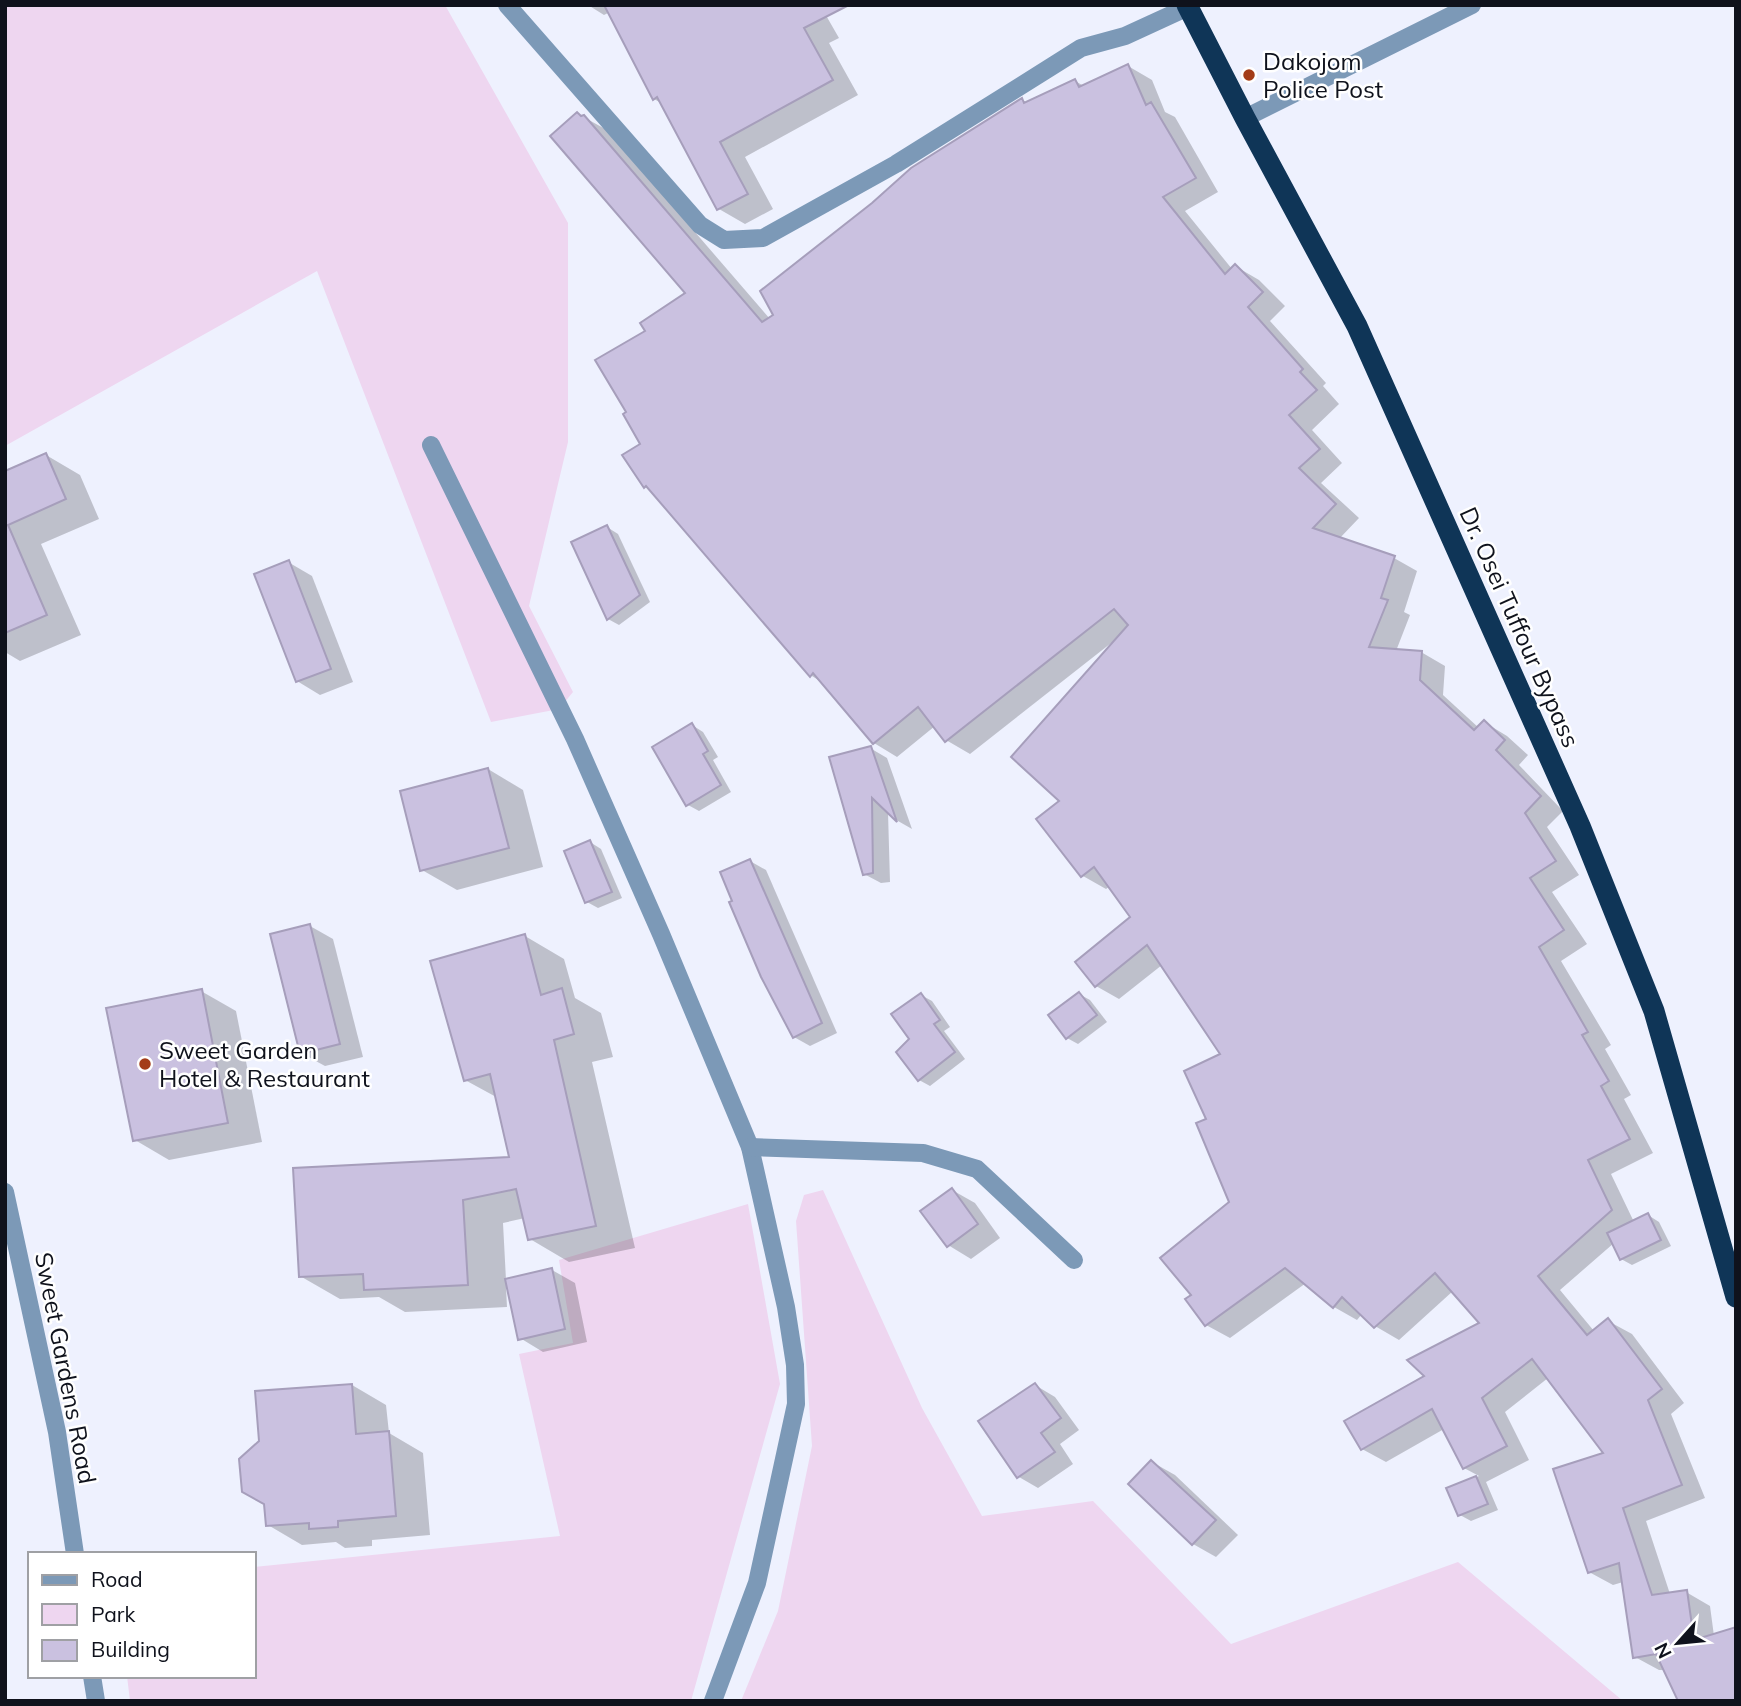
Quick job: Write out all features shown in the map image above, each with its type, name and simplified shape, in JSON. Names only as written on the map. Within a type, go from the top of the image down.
[{"type":"highway","name":"Dr. Osei Tuffour Bypass","points":[[1188,6],[1357,326],[1580,826],[1654,1011],[1736,1297]]},
{"type":"street","points":[[507,5],[700,225],[724,240],[763,238],[896,164],[1081,48],[1125,36],[1188,6]]},
{"type":"street","points":[[1245,118],[1472,5]]},
{"type":"street","points":[[431,445],[575,739],[661,934],[750,1147],[786,1307],[795,1365],[796,1404],[757,1583],[713,1701]]},
{"type":"street","points":[[750,1147],[923,1153],[977,1169],[1074,1260]]},
{"type":"street","name":"Sweet Gardens Road","points":[[5,1192],[57,1432],[75,1552]]},
{"type":"street","points":[[92,1678],[96,1701]]},
{"type":"green space","points":[[5,5],[445,5],[568,223],[568,442],[529,606],[573,692],[559,709],[491,722],[317,271],[5,446]]},
{"type":"green space","points":[[823,1190],[922,1408],[982,1516],[1093,1501],[1231,1644],[1458,1562],[1623,1701],[741,1701],[778,1611],[812,1446],[796,1221],[804,1195]]},
{"type":"green space","points":[[748,1204],[780,1384],[691,1701],[130,1701],[127,1678],[256,1678],[256,1567],[560,1536],[519,1354],[573,1343],[559,1260]]},
{"type":"building","points":[[604,5],[849,5],[804,28],[833,80],[720,142],[748,194],[717,210],[657,97],[653,100]]},
{"type":"building","points":[[1128,64],[1146,105],[1151,102],[1196,178],[1163,197],[1225,274],[1235,264],[1263,292],[1248,307],[1303,369],[1300,372],[1317,390],[1289,415],[1320,449],[1299,468],[1336,504],[1313,528],[1395,556],[1381,598],[1388,600],[1369,647],[1422,651],[1420,680],[1474,730],[1484,720],[1505,740],[1496,750],[1541,796],[1525,813],[1556,861],[1530,878],[1564,930],[1539,947],[1588,1032],[1582,1035],[1609,1081],[1601,1086],[1630,1139],[1588,1160],[1612,1210],[1538,1276],[1587,1335],[1608,1318],[1662,1389],[1648,1400],[1682,1485],[1623,1508],[1652,1595],[1687,1590],[1694,1640],[1736,1627],[1736,1701],[1678,1701],[1656,1654],[1633,1658],[1619,1563],[1588,1573],[1553,1469],[1603,1453],[1532,1359],[1482,1398],[1507,1446],[1463,1469],[1432,1409],[1361,1450],[1344,1421],[1424,1376],[1407,1360],[1479,1323],[1435,1273],[1374,1328],[1342,1297],[1333,1308],[1285,1268],[1205,1326],[1185,1299],[1191,1295],[1160,1258],[1229,1202],[1196,1123],[1206,1119],[1184,1071],[1220,1054],[1147,945],[1095,987],[1075,962],[1130,917],[1094,867],[1081,877],[1036,819],[1059,801],[1011,757],[1128,625],[1114,609],[945,742],[918,707],[873,744],[813,673],[810,677],[646,486],[644,488],[622,455],[640,444],[623,414],[626,412],[595,360],[645,331],[640,323],[685,293],[550,136],[577,112],[581,116],[584,115],[762,322],[773,315],[760,291],[872,203],[911,168],[1022,98],[1024,103],[1075,79],[1079,87]]},
{"type":"building","points":[[46,453],[66,499],[8,525],[47,615],[5,633],[5,471]]},
{"type":"building","points":[[607,525],[640,595],[607,620],[571,542]]},
{"type":"building","points":[[289,560],[331,669],[296,682],[254,574]]},
{"type":"building","points":[[692,723],[708,751],[703,754],[721,785],[686,806],[652,747]]},
{"type":"building","points":[[871,746],[897,822],[872,798],[873,873],[863,875],[829,757]]},
{"type":"building","points":[[488,768],[509,848],[420,871],[400,791]]},
{"type":"building","points":[[590,840],[612,892],[585,903],[564,851]]},
{"type":"building","points":[[750,859],[822,1023],[793,1038],[761,977],[729,902],[732,901],[720,872]]},
{"type":"building","points":[[310,924],[340,1044],[300,1054],[270,934]]},
{"type":"building","points":[[525,934],[541,995],[562,988],[574,1034],[554,1040],[596,1226],[528,1240],[516,1189],[463,1200],[468,1285],[364,1290],[363,1274],[299,1277],[293,1168],[509,1157],[490,1074],[464,1081],[430,961]]},
{"type":"building","points":[[202,989],[228,1123],[133,1141],[106,1008]]},
{"type":"building","points":[[1079,992],[1097,1015],[1066,1039],[1048,1015]]},
{"type":"building","points":[[921,993],[940,1020],[934,1024],[955,1052],[918,1081],[896,1052],[909,1039],[891,1014]]},
{"type":"building","points":[[952,1188],[978,1224],[947,1247],[920,1211]]},
{"type":"building","points":[[1648,1213],[1661,1240],[1620,1260],[1607,1233]]},
{"type":"building","points":[[552,1268],[565,1329],[518,1340],[505,1279]]},
{"type":"building","points":[[1035,1383],[1061,1418],[1041,1433],[1055,1452],[1017,1478],[978,1421]]},
{"type":"building","points":[[352,1384],[356,1434],[389,1431],[396,1516],[338,1521],[338,1527],[309,1529],[309,1523],[266,1526],[264,1504],[242,1492],[239,1459],[259,1441],[255,1391]]},
{"type":"building","points":[[1151,1460],[1216,1520],[1192,1545],[1128,1484]]},
{"type":"building","points":[[1476,1476],[1488,1504],[1458,1516],[1446,1488]]},
{"type":"place","name":"Dakojom Police Post","points":[[1249,75]]},
{"type":"place","name":"Sweet Garden Hotel & Restaurant","points":[[145,1064]]}]
